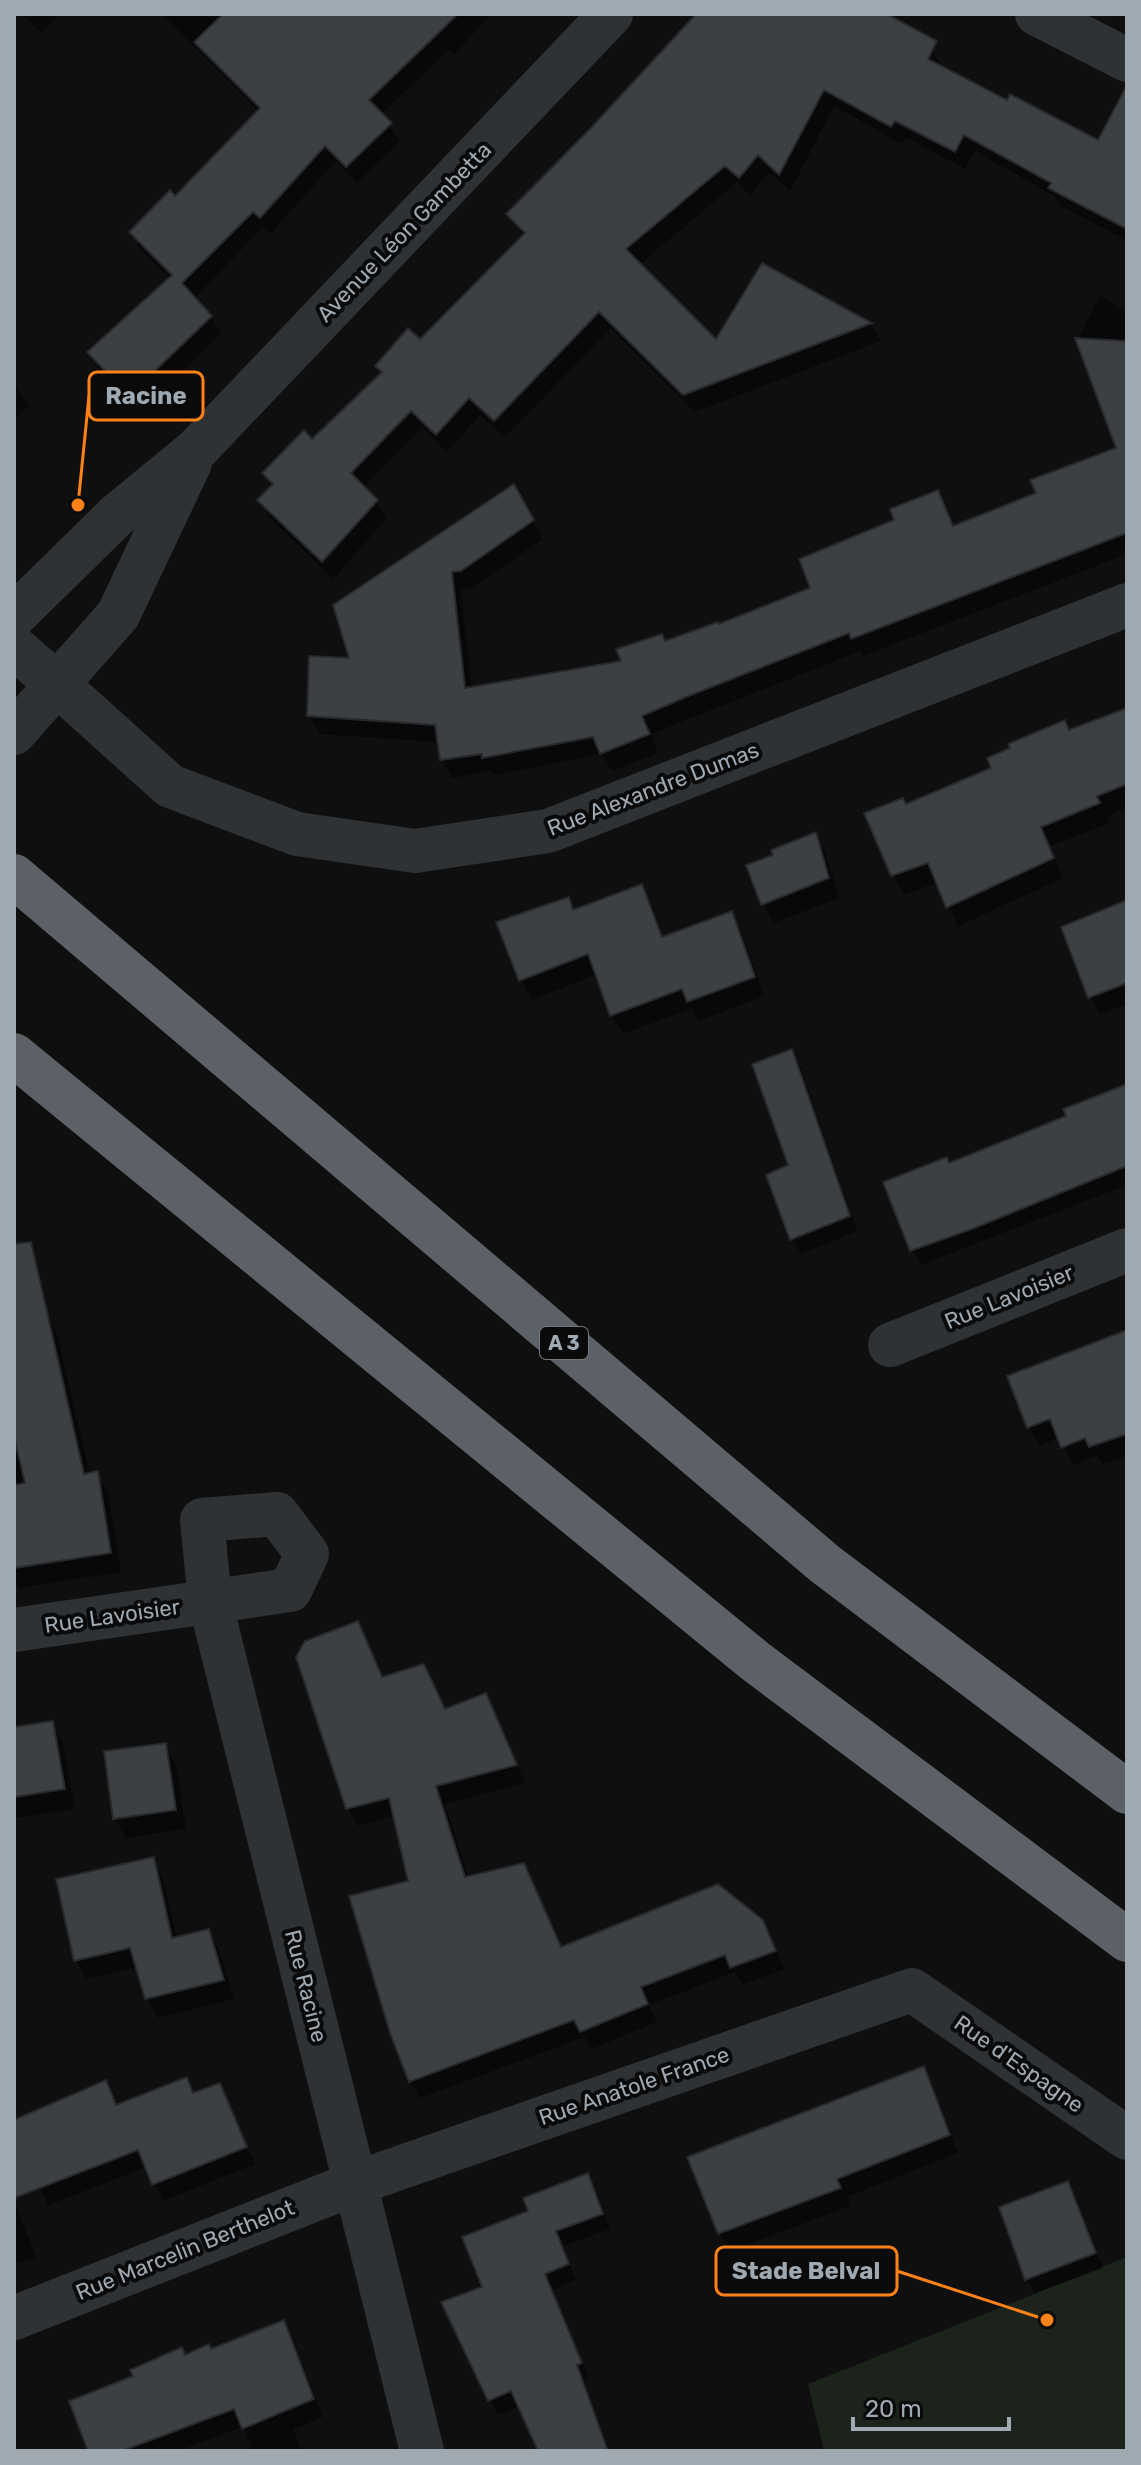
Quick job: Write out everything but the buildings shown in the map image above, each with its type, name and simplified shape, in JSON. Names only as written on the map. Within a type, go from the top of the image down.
[{"type":"highway","name":"A 3","points":[[14,876],[825,1564],[1127,1792]]},
{"type":"highway","points":[[14,1055],[755,1661],[1127,1940]]},
{"type":"street","name":"Avenue Léon Gambetta","points":[[14,616],[117,515],[196,450],[611,14]]},
{"type":"street","points":[[1037,14],[1127,60]]},
{"type":"street","name":"Avenue Léon Gambetta","points":[[14,733],[118,615],[196,450]]},
{"type":"street","name":"Rue Alexandre Dumas","points":[[58,685],[170,786],[297,834],[415,851],[548,831],[1127,605]]},
{"type":"street","points":[[14,647],[58,685]]},
{"type":"street","name":"Rue Lavoisier","points":[[890,1345],[1127,1250]]},
{"type":"street","name":"Rue Lavoisier","points":[[14,1630],[290,1590],[307,1554],[277,1514],[202,1520]]},
{"type":"street","name":"Rue Racine","points":[[202,1520],[210,1601],[422,2451]]},
{"type":"street","name":"Rue Anatole France","points":[[356,2183],[912,1990]]},
{"type":"street","name":"Rue d'Espagne","points":[[912,1990],[1127,2138]]},
{"type":"street","name":"Rue Marcelin Berthelot","points":[[14,2318],[356,2183]]},
{"type":"shaded area","points":[[1127,2257],[1127,2451],[824,2451],[808,2384]]},
{"type":"place","name":"Racine","points":[[78,505]]},
{"type":"place","name":"Stade Belval","points":[[1047,2320]]}]
